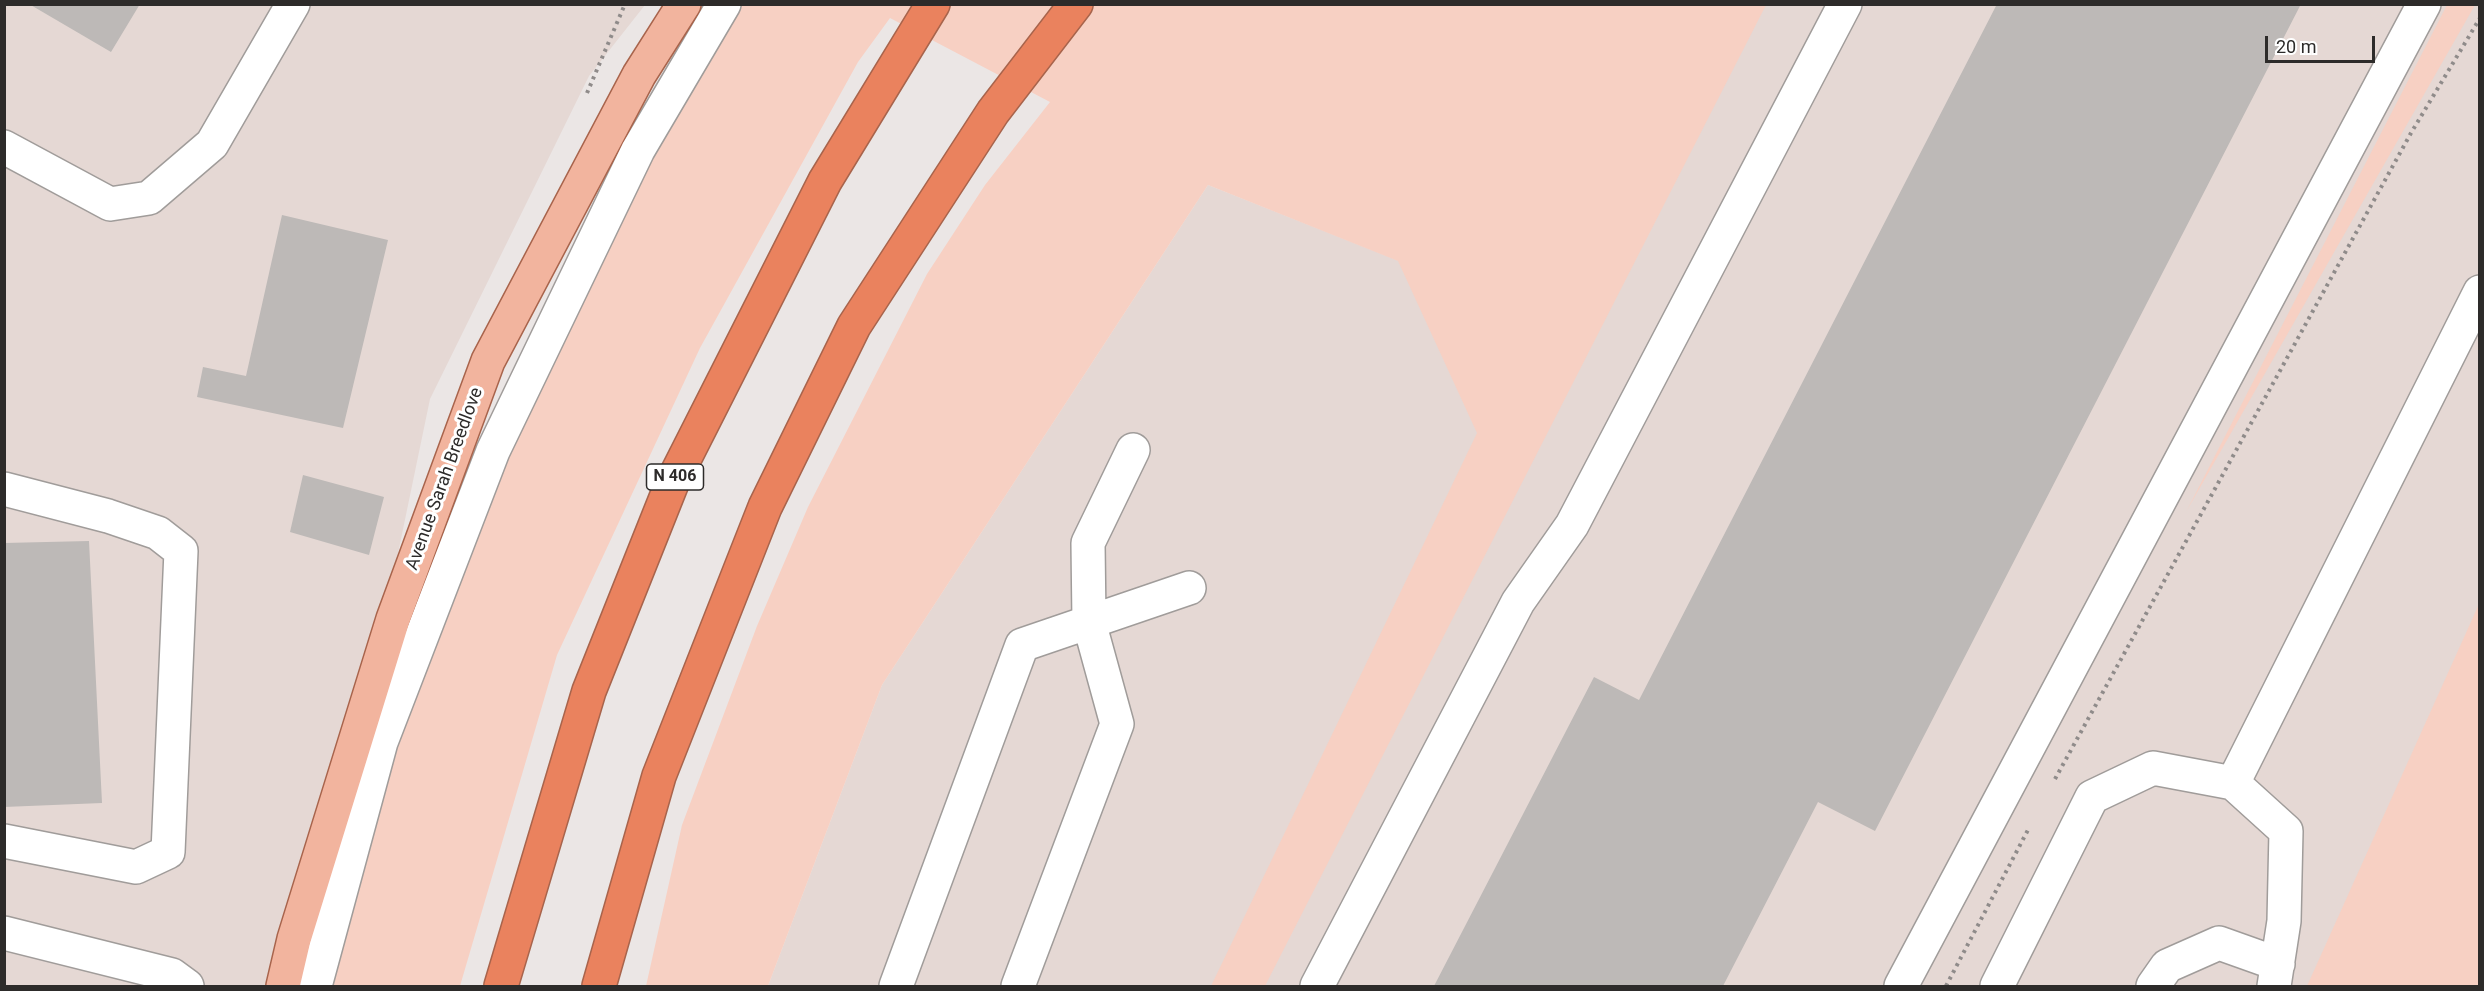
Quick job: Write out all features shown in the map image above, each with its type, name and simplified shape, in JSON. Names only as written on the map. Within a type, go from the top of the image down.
[{"type":"highway","name":"N 406","points":[[501,987],[589,691],[672,483],[825,181],[933,4]]},
{"type":"highway","points":[[599,987],[659,776],[765,507],[854,326],[993,112],[1076,4]]},
{"type":"main road","name":"Avenue Sarah Breedlove","points":[[283,987],[294,939],[393,619],[488,361],[639,75],[684,4]]},
{"type":"lane","points":[[4,147],[111,204],[149,198],[212,144],[293,4]]},
{"type":"lane","points":[[315,987],[381,742],[493,451],[638,150],[724,4]]},
{"type":"lane","points":[[1317,987],[1518,602],[1572,525],[1845,4]]},
{"type":"lane","points":[[1901,987],[2424,4]]},
{"type":"lane","points":[[2233,783],[2480,292]]},
{"type":"lane","points":[[1018,987],[1117,724],[1089,622],[1088,543],[1133,450]]},
{"type":"lane","points":[[4,489],[108,516],[158,533],[181,550],[168,852],[136,867],[4,841]]},
{"type":"lane","points":[[896,987],[1022,645],[1189,588]]},
{"type":"lane","points":[[1998,987],[2092,798],[2153,768],[2233,783],[2286,831],[2284,921],[2276,975],[2219,943],[2167,966],[2153,987]]},
{"type":"lane","points":[[4,933],[172,975],[187,987]]},
{"type":"path","points":[[2052,783],[2411,133],[2480,18]]},
{"type":"path","points":[[1946,987],[2031,824]]},
{"type":"shaded area","points":[[5,5],[645,5],[589,76],[430,399],[329,886],[302,986],[5,986]]},
{"type":"shaded area","points":[[724,5],[1766,5],[1265,986],[1211,986],[1477,433],[1398,261],[1208,185],[882,685],[768,986],[646,986],[682,825],[757,626],[808,507],[927,274],[985,185],[1050,102],[890,18],[858,62],[700,348],[557,655],[460,986],[315,986],[493,451]]},
{"type":"shaded area","points":[[1742,5],[2479,5],[2479,986],[768,986],[882,685],[1208,185],[1568,328]]},
{"type":"shaded area","points":[[2447,5],[2475,5],[2186,512]]},
{"type":"shaded area","points":[[2479,604],[2479,986],[2307,986]]},
{"type":"building","points":[[29,4],[140,4],[111,52]]},
{"type":"building","points":[[1997,4],[2301,4],[1875,831],[1818,802],[1723,986],[1434,986],[1594,677],[1639,700]]},
{"type":"building","points":[[282,215],[388,240],[343,428],[197,397],[203,367],[246,376]]},
{"type":"building","points":[[303,475],[384,497],[369,555],[290,532]]},
{"type":"building","points":[[89,541],[102,803],[4,807],[4,543]]}]
